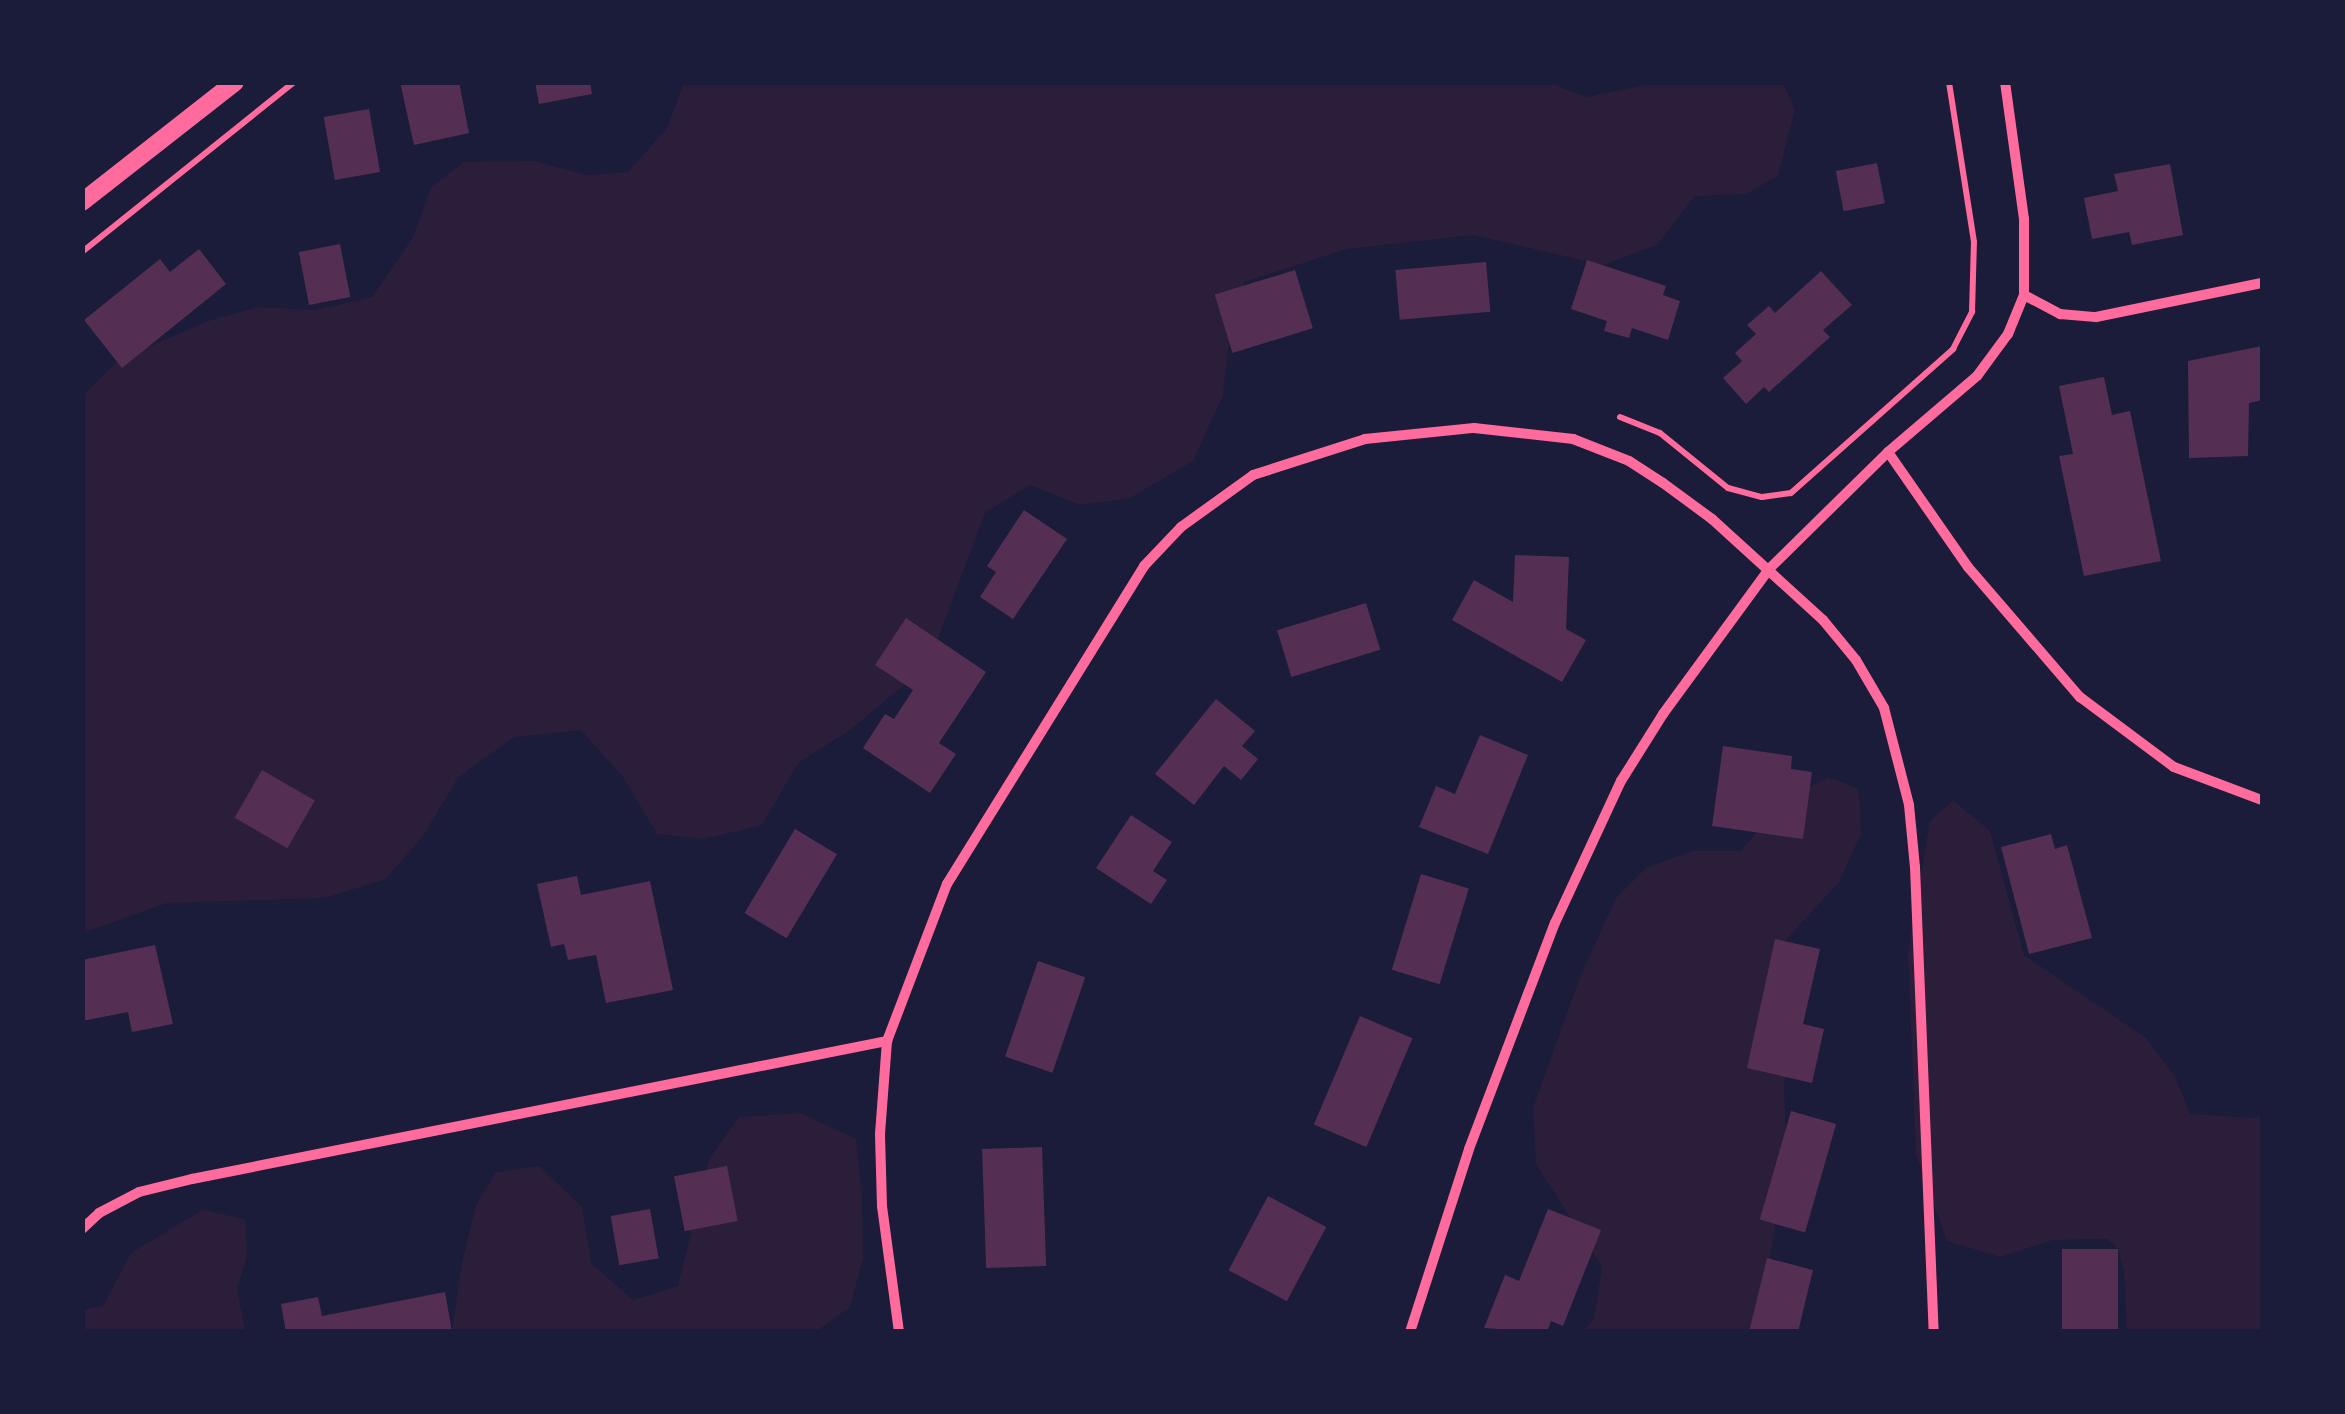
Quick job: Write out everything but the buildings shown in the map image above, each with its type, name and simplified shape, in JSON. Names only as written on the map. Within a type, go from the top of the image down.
[{"type":"street","points":[[82,202],[235,82]]},
{"type":"street","points":[[1410,1332],[1469,1149],[1535,975],[1621,781],[1663,714],[1769,569],[1888,452],[1977,376],[2008,334],[2024,295],[2024,219],[2005,82]]},
{"type":"street","points":[[2024,295],[2060,314],[2096,316],[2262,282]]},
{"type":"street","points":[[899,1332],[882,1206],[880,1134],[887,1041],[947,884],[1144,566],[1181,527],[1253,476],[1320,451],[1420,431],[1474,428],[1573,439],[1629,462],[1663,483],[1769,569],[1856,660],[1884,708],[1897,749],[1915,867],[1934,1332]]},
{"type":"street","points":[[1888,452],[1968,567],[2080,697],[2174,767],[2262,800]]},
{"type":"street","points":[[82,1229],[99,1213],[139,1192],[192,1179],[887,1041]]},
{"type":"path","points":[[82,252],[294,82]]},
{"type":"path","points":[[1620,417],[1660,434],[1728,488],[1762,497],[1791,492],[1953,349],[1972,312],[1974,242],[1949,82]]},
{"type":"shaded area","points":[[1546,82],[1587,97],[1656,83],[1783,83],[1795,109],[1778,176],[1746,194],[1695,196],[1657,245],[1603,265],[1473,235],[1347,249],[1244,282],[1230,333],[1223,395],[1193,461],[1130,498],[1080,505],[1030,485],[985,513],[928,665],[850,730],[798,763],[762,825],[704,839],[657,834],[623,777],[581,730],[514,737],[458,778],[423,836],[386,879],[325,898],[167,903],[83,933],[83,395],[119,360],[208,321],[258,307],[316,310],[372,297],[412,239],[432,186],[464,162],[534,161],[587,175],[628,172],[667,128],[684,83]]},
{"type":"shaded area","points":[[1828,777],[1859,789],[1861,834],[1839,882],[1785,941],[1789,1040],[1784,1087],[1786,1143],[1760,1331],[1583,1331],[1594,1319],[1602,1267],[1536,1164],[1533,1108],[1580,977],[1616,898],[1646,868],[1692,851],[1741,851],[1780,804]]},
{"type":"shaded area","points":[[1953,800],[1990,831],[2024,955],[2146,1038],[2175,1076],[2190,1114],[2254,1118],[2262,1114],[2262,1331],[2127,1331],[2124,1272],[2118,1249],[2107,1239],[2053,1240],[2000,1257],[1947,1241],[1916,1154],[1908,953],[1930,821]]},
{"type":"shaded area","points":[[801,1113],[856,1139],[862,1196],[863,1258],[850,1307],[817,1331],[452,1332],[476,1205],[496,1172],[539,1166],[582,1207],[591,1263],[633,1300],[678,1286],[709,1159],[739,1117]]},
{"type":"shaded area","points":[[202,1210],[245,1219],[247,1257],[237,1288],[245,1331],[83,1331],[83,1310],[103,1306],[131,1253]]}]
